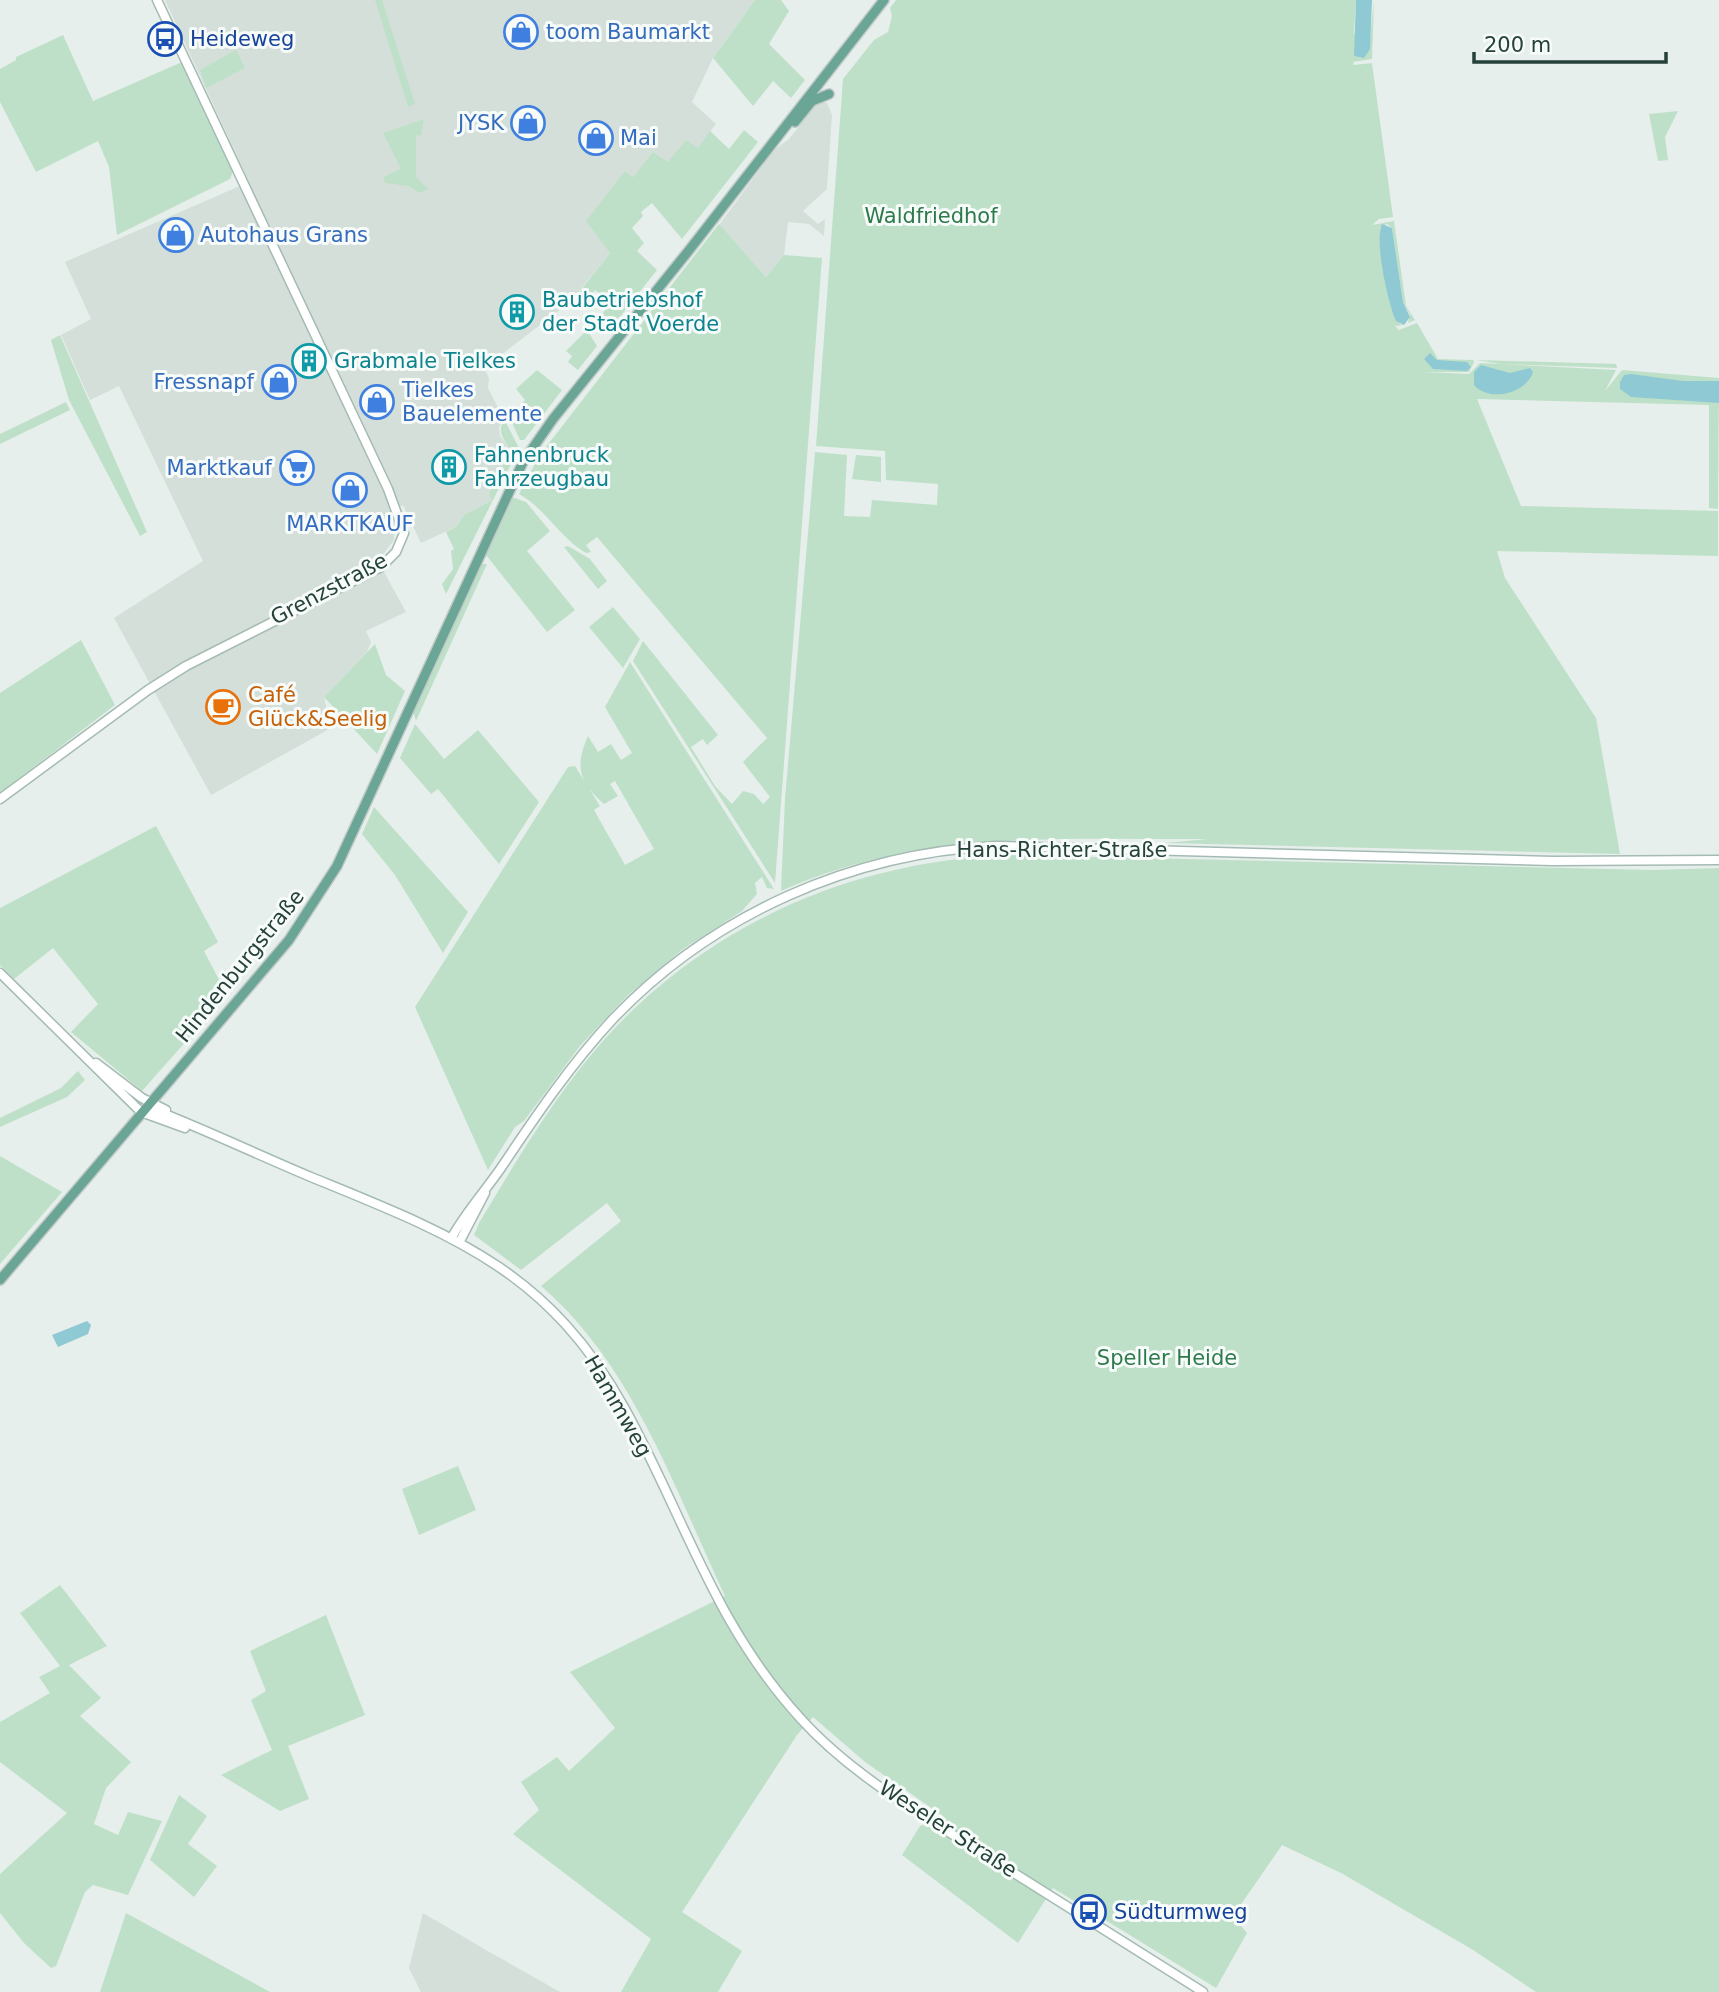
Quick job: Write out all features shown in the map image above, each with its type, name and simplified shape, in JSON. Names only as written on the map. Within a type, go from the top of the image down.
[{"type":"main road","name":"Grenzstraße","points":[[0,799],[148,690],[186,666],[381,566],[396,552],[404,533],[388,489],[156,0]]},
{"type":"main road","name":"Hindenburgstraße","points":[[0,1280],[289,940],[328,883],[523,462],[552,418],[884,0]]},
{"type":"main road","name":"Hindenburgstraße","points":[[769,147],[783,136],[812,101],[829,94]]},
{"type":"main road","name":"Hans-Richter-Straße","points":[[456,1239],[491,1182],[595,1039],[628,1003],[665,971],[752,912],[820,881],[879,862],[947,849],[996,846],[1564,861],[1716,860]]},
{"type":"main road","name":"Hammweg","points":[[0,973],[85,1056],[146,1107],[166,1110],[215,1137]]},
{"type":"main road","name":"Hammweg","points":[[85,1056],[146,1107],[456,1239],[490,1259],[539,1298],[569,1328],[601,1369],[639,1437],[697,1563],[730,1625]]},
{"type":"main road","points":[[158,1094],[166,1110]]},
{"type":"main road","name":"Weseler Straße","points":[[730,1625],[778,1693],[805,1723],[843,1758],[951,1833],[1203,1992]]},
{"type":"shaded area","points":[[165,0],[755,0],[713,58],[692,102],[716,124],[698,148],[633,177],[625,171],[610,253],[570,302],[484,368],[489,378],[488,388],[504,419],[499,427],[500,436],[511,450],[494,485],[492,500],[464,515],[456,527],[421,543],[403,505],[392,511],[394,540],[378,561],[406,612],[366,631],[371,642],[367,652],[324,697],[331,728],[211,795],[114,618],[203,561],[119,386],[90,400],[61,335],[91,319],[65,262],[249,182]]},
{"type":"shaded area","points":[[819,101],[827,103],[832,115],[827,189],[803,211],[818,224],[825,219],[824,236],[809,224],[788,222],[784,255],[766,277],[719,225],[774,150],[789,139]]},
{"type":"shaded area","points":[[423,1913],[560,1992],[421,1992],[409,1968]]},
{"type":"green space","points":[[375,0],[382,0],[415,104],[408,107]]},
{"type":"green space","points":[[755,0],[781,0],[789,11],[769,44],[805,80],[791,98],[773,81],[753,106],[713,58]]},
{"type":"green space","name":"Waldfriedhof","points":[[896,0],[1356,0],[1354,33],[1369,49],[1374,0],[1372,59],[1353,62],[1354,65],[1372,63],[1393,217],[1379,219],[1372,225],[1394,221],[1406,306],[1415,320],[1408,323],[1410,315],[1403,302],[1392,228],[1387,224],[1380,228],[1386,277],[1395,312],[1400,324],[1404,325],[1395,326],[1399,330],[1417,323],[1438,359],[1474,362],[1469,372],[1424,372],[1469,374],[1480,363],[1616,370],[1605,391],[1622,370],[1719,378],[1718,509],[1709,508],[1709,405],[1477,399],[1521,506],[1718,511],[1718,556],[1497,551],[1505,578],[1596,718],[1620,854],[1165,843],[1208,839],[991,842],[885,857],[833,871],[781,891],[785,799],[815,452],[847,455],[844,516],[870,517],[872,500],[937,505],[938,484],[886,480],[885,451],[816,446],[843,79],[874,40],[888,32],[892,16],[890,8]]},
{"type":"green space","points":[[63,35],[93,101],[182,62],[233,171],[230,179],[117,235],[109,167],[98,141],[36,172],[0,102],[0,69],[16,60],[16,57]]},
{"type":"green space","points":[[236,50],[245,68],[206,88],[200,70]]},
{"type":"green space","points":[[1678,111],[1665,137],[1668,160],[1658,161],[1649,114]]},
{"type":"green space","points":[[424,119],[421,136],[416,135],[416,177],[428,189],[420,193],[408,186],[385,183],[383,177],[401,169],[383,133]]},
{"type":"green space","points":[[744,130],[758,142],[682,239],[652,203],[641,212],[643,216],[632,228],[644,243],[637,251],[657,270],[608,332],[597,321],[611,302],[595,290],[584,304],[576,296],[610,253],[586,221],[625,171],[633,177],[653,152],[668,162],[686,140],[698,148],[710,131],[729,149]]},
{"type":"green space","points":[[719,224],[766,277],[784,255],[822,258],[775,883],[633,661],[643,641],[718,735],[707,745],[703,739],[691,747],[715,786],[732,804],[743,791],[754,794],[763,804],[770,797],[743,762],[767,738],[597,537],[586,545],[591,552],[586,553],[568,539],[537,507],[519,494],[539,456]]},
{"type":"green space","points":[[587,330],[597,346],[578,370],[568,362],[572,356],[566,351]]},
{"type":"green space","points":[[60,335],[147,532],[140,536],[69,400],[51,340]]},
{"type":"green space","points":[[1476,360],[1616,364],[1617,368],[1501,364]]},
{"type":"green space","points":[[537,370],[562,390],[524,440],[520,440],[508,414],[514,407],[518,409],[525,400],[516,389]]},
{"type":"green space","points":[[66,402],[70,410],[0,444],[0,434]]},
{"type":"green space","points":[[504,419],[519,448],[446,594],[442,584],[453,569],[451,551],[454,549],[446,532],[456,527],[464,515],[492,500],[489,494],[511,450],[501,432]]},
{"type":"green space","points":[[856,455],[881,457],[881,482],[852,479]]},
{"type":"green space","points":[[509,499],[526,502],[550,531],[527,551],[575,610],[547,632],[486,555],[486,548]]},
{"type":"green space","points":[[568,546],[590,559],[607,581],[598,589],[564,547]]},
{"type":"green space","points":[[481,564],[487,564],[416,721],[413,711]]},
{"type":"green space","points":[[613,607],[640,639],[623,668],[589,627]]},
{"type":"green space","points":[[81,640],[115,705],[0,793],[0,693]]},
{"type":"green space","points":[[375,644],[386,675],[405,691],[377,754],[324,697]]},
{"type":"green space","points":[[630,662],[774,889],[767,888],[762,877],[755,883],[757,894],[742,911],[683,949],[627,996],[580,1046],[524,1121],[515,1127],[488,1170],[415,1007],[568,767],[575,766],[600,806],[594,810],[625,865],[654,849],[615,781],[610,784],[618,796],[604,804],[589,788],[581,773],[581,756],[588,736],[598,752],[611,744],[621,760],[632,753],[605,707]]},
{"type":"green space","points":[[415,724],[444,759],[478,730],[539,802],[499,864],[438,789],[431,794],[400,758]]},
{"type":"green space","points":[[374,807],[468,912],[443,953],[395,875],[362,834]]},
{"type":"green space","points":[[156,826],[218,942],[204,951],[227,995],[142,1091],[71,1032],[98,1004],[53,948],[14,979],[0,965],[0,908]]},
{"type":"green space","name":"Speller Heide","points":[[1010,855],[1652,870],[1719,868],[1719,1992],[1536,1992],[1473,1950],[1341,1873],[1282,1845],[1233,1916],[1247,1933],[1216,1988],[1053,1888],[1018,1943],[902,1855],[920,1826],[943,1816],[865,1762],[813,1717],[797,1735],[682,1912],[742,1951],[718,1992],[621,1992],[651,1939],[513,1834],[539,1810],[521,1782],[557,1757],[569,1771],[615,1728],[570,1672],[725,1596],[669,1471],[626,1390],[573,1318],[541,1286],[621,1221],[607,1203],[521,1270],[474,1235],[479,1223],[550,1110],[590,1056],[635,1008],[675,974],[717,944],[762,918],[808,897],[857,880],[906,867]]},
{"type":"green space","points":[[78,1071],[85,1080],[67,1097],[0,1127],[0,1118],[61,1088]]},
{"type":"green space","points":[[0,1156],[62,1192],[0,1264]]},
{"type":"green space","points":[[458,1466],[476,1510],[419,1535],[402,1489]]},
{"type":"green space","points":[[60,1585],[107,1646],[69,1665],[101,1698],[80,1716],[131,1762],[106,1788],[94,1824],[118,1835],[128,1812],[162,1821],[128,1895],[93,1885],[85,1892],[56,1966],[51,1968],[24,1943],[0,1913],[0,1874],[67,1813],[0,1762],[0,1722],[50,1693],[39,1677],[60,1666],[20,1613]]},
{"type":"green space","points":[[326,1615],[365,1715],[288,1746],[309,1799],[280,1811],[221,1775],[272,1750],[251,1700],[266,1691],[250,1651]]},
{"type":"green space","points":[[179,1795],[207,1816],[188,1844],[217,1866],[194,1897],[150,1860]]},
{"type":"green space","points":[[126,1913],[270,1992],[100,1992]]},
{"type":"water","points":[[1356,0],[1372,0],[1370,49],[1364,58],[1354,56]]},
{"type":"water","points":[[1382,224],[1392,228],[1403,302],[1410,317],[1404,325],[1396,321],[1389,301],[1381,257]]},
{"type":"water","points":[[1430,353],[1437,360],[1467,362],[1471,367],[1467,371],[1433,369],[1424,359]]},
{"type":"water","points":[[1481,365],[1510,373],[1530,368],[1533,372],[1516,390],[1489,394],[1474,385],[1474,372]]},
{"type":"water","points":[[1624,375],[1683,381],[1719,381],[1719,403],[1631,397],[1620,389],[1620,382]]},
{"type":"water","points":[[87,1321],[91,1325],[88,1334],[58,1347],[52,1335]]},
{"type":"place","name":"toom Baumarkt","points":[[521,32]]},
{"type":"place","name":"Heideweg","points":[[165,39]]},
{"type":"place","name":"JYSK","points":[[528,123]]},
{"type":"place","name":"Mai","points":[[596,138]]},
{"type":"place","name":"Autohaus Grans","points":[[176,235]]},
{"type":"place","name":"Baubetriebshof der Stadt Voerde","points":[[517,312]]},
{"type":"place","name":"Grabmale Tielkes","points":[[309,361]]},
{"type":"place","name":"Fressnapf","points":[[279,382]]},
{"type":"place","name":"Tielkes Bauelemente","points":[[377,402]]},
{"type":"place","name":"Fahnenbruck Fahrzeugbau","points":[[449,467]]},
{"type":"place","name":"Marktkauf","points":[[297,468]]},
{"type":"place","name":"MARKTKAUF","points":[[350,490]]},
{"type":"place","name":"Café Glück&Seelig","points":[[223,707]]},
{"type":"place","name":"Südturmweg","points":[[1089,1912]]}]
